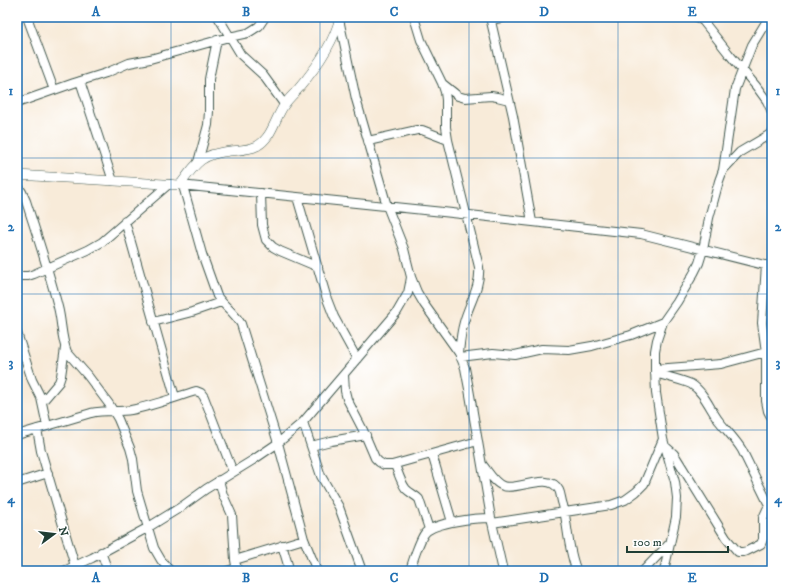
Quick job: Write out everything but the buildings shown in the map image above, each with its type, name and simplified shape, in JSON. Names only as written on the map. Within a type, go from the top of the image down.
[{"type":"street","points":[[27,17],[54,90]]},
{"type":"street","points":[[218,17],[241,55],[263,75],[284,104]]},
{"type":"street","points":[[17,103],[106,73],[130,62],[150,59],[216,40],[248,33],[259,26],[265,17]]},
{"type":"street","points":[[414,17],[422,40],[442,84],[446,100],[446,127],[448,140],[479,267],[479,279],[463,323],[460,355]]},
{"type":"street","points":[[506,17],[490,18],[509,100],[532,222]]},
{"type":"street","points":[[697,17],[707,26],[762,94],[772,112]]},
{"type":"street","points":[[664,571],[676,516],[677,498],[675,482],[664,442],[656,393],[656,340],[663,322],[694,273],[703,250],[711,211],[723,170],[736,90],[752,45],[769,17]]},
{"type":"street","points":[[181,185],[198,162],[204,158],[224,152],[248,150],[257,146],[268,137],[284,104],[300,87],[327,49],[339,18]]},
{"type":"street","points":[[339,18],[356,99],[387,206],[404,249],[411,276],[417,292],[424,304],[460,355],[464,368],[470,389],[481,463],[503,571]]},
{"type":"street","points":[[198,162],[208,126],[209,79],[216,40]]},
{"type":"street","points":[[80,81],[113,181]]},
{"type":"street","points":[[442,84],[458,96],[465,98],[491,96],[509,100]]},
{"type":"street","points":[[368,141],[417,130],[422,130],[448,140]]},
{"type":"street","points":[[723,170],[740,152],[772,133]]},
{"type":"street","points":[[17,175],[181,185],[466,214],[641,234],[769,266],[762,323],[768,357],[766,401],[768,411],[772,418]]},
{"type":"street","points":[[17,276],[28,276],[88,250],[102,242],[169,184]]},
{"type":"street","points":[[17,185],[26,201],[47,268],[61,320],[62,336],[65,348],[114,411],[130,448],[137,491],[147,528],[154,548],[170,571]]},
{"type":"street","points":[[181,185],[202,254],[217,296],[241,324],[278,443],[304,539],[317,571]]},
{"type":"street","points":[[261,193],[262,225],[266,240],[280,251],[318,267]]},
{"type":"street","points":[[297,197],[327,299],[334,317],[357,359]]},
{"type":"street","points":[[125,221],[175,397]]},
{"type":"street","points":[[64,571],[147,528],[181,507],[219,480],[278,443],[303,422],[397,312],[408,293],[411,276]]},
{"type":"street","points":[[153,322],[192,312],[221,302]]},
{"type":"street","points":[[460,355],[515,355],[542,349],[569,350],[592,346],[631,335],[663,322]]},
{"type":"street","points":[[17,333],[32,380],[42,402],[47,426]]},
{"type":"street","points":[[42,402],[59,382],[65,348]]},
{"type":"street","points":[[655,371],[768,357]]},
{"type":"street","points":[[655,371],[690,384],[697,389],[742,450],[771,504],[763,518],[763,539],[761,544],[747,551],[738,552],[726,538],[674,454],[664,442]]},
{"type":"street","points":[[344,375],[347,399],[366,435],[375,458],[384,465],[392,465],[478,442]]},
{"type":"street","points":[[17,435],[91,412],[131,410],[196,391],[201,393],[204,397],[233,472]]},
{"type":"street","points":[[303,422],[321,476],[339,507],[362,571]]},
{"type":"street","points":[[37,429],[75,566]]},
{"type":"street","points":[[311,446],[366,435]]},
{"type":"street","points":[[410,571],[422,537],[429,530],[452,522],[481,518],[492,520],[564,512],[611,506],[625,500],[644,484],[664,442]]},
{"type":"street","points":[[432,454],[452,522]]},
{"type":"street","points":[[481,463],[498,483],[503,486],[509,487],[542,482],[555,485],[559,490],[577,571]]},
{"type":"street","points":[[395,464],[404,486],[419,499],[429,530]]},
{"type":"street","points":[[17,483],[48,473]]},
{"type":"street","points":[[219,480],[223,495],[232,515],[236,567]]},
{"type":"street","points":[[227,571],[282,546],[304,539]]},
{"type":"street","points":[[643,571],[670,544]]},
{"type":"street","points":[[282,546],[288,565],[286,571]]},
{"type":"street","points":[[101,552],[108,571]]}]
